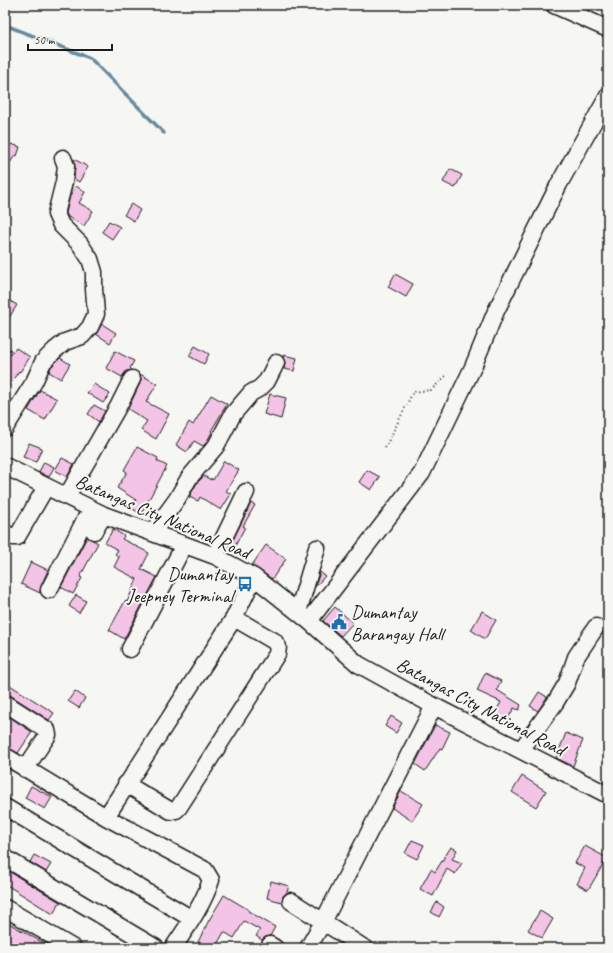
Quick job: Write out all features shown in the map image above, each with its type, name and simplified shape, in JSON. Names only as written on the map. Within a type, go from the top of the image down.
[{"type":"street","points":[[554,5],[608,30]]},
{"type":"street","points":[[304,616],[422,473],[473,367],[496,311],[559,184],[608,96]]},
{"type":"street","points":[[5,428],[34,382],[43,362],[65,342],[82,336],[90,327],[96,314],[94,272],[90,259],[80,244],[62,225],[56,214],[64,182],[66,166],[63,158]]},
{"type":"street","points":[[153,532],[177,499],[189,478],[216,446],[233,414],[251,393],[260,388],[267,381],[276,363]]},
{"type":"street","points":[[67,496],[118,407],[132,379]]},
{"type":"street","name":"Batangas City National Road","points":[[5,466],[97,511],[153,532],[184,546],[215,556],[254,577],[304,616],[358,664],[434,706],[608,795]]},
{"type":"street","points":[[5,533],[12,537],[17,537],[46,487]]},
{"type":"street","points":[[215,556],[246,492]]},
{"type":"street","points":[[94,531],[97,511]]},
{"type":"street","points":[[48,590],[97,511]]},
{"type":"street","points":[[130,649],[184,546]]},
{"type":"street","points":[[304,616],[317,548]]},
{"type":"street","points":[[106,817],[234,618],[254,577]]},
{"type":"street","points":[[126,784],[171,811],[176,810],[183,800],[277,654],[278,647],[274,641],[234,618]]},
{"type":"street","points":[[521,750],[555,703],[567,683],[576,657],[596,627]]},
{"type":"street","points":[[5,703],[47,730],[48,735],[25,769]]},
{"type":"street","points":[[308,948],[323,922],[434,706]]},
{"type":"street","points":[[5,756],[106,817],[205,870],[211,880],[208,889],[192,919],[173,948]]},
{"type":"street","points":[[5,807],[192,919]]},
{"type":"street","points":[[5,858],[156,948]]},
{"type":"street","points":[[291,901],[364,948]]},
{"type":"street","points":[[5,908],[73,948]]},
{"type":"path","points":[[385,448],[413,392],[431,390],[448,374]]},
{"type":"building","points":[[11,144],[20,147],[17,156],[15,155],[5,171],[5,158]]},
{"type":"building","points":[[74,159],[88,167],[79,182],[74,179]]},
{"type":"building","points":[[450,169],[462,175],[455,188],[443,182]]},
{"type":"building","points":[[76,186],[85,192],[79,203],[93,211],[84,226],[68,217],[66,213],[70,196]]},
{"type":"building","points":[[131,204],[140,210],[134,221],[124,215]]},
{"type":"building","points":[[109,221],[120,227],[112,239],[102,232]]},
{"type":"building","points":[[395,274],[413,284],[406,297],[388,287]]},
{"type":"building","points":[[10,301],[17,305],[5,324],[5,308]]},
{"type":"building","points":[[102,324],[116,333],[110,343],[96,334]]},
{"type":"building","points":[[5,346],[13,352],[16,348],[30,357],[5,391]]},
{"type":"building","points":[[195,346],[209,354],[204,364],[189,356]]},
{"type":"building","points":[[115,351],[134,361],[130,368],[132,370],[126,371],[122,377],[106,368]]},
{"type":"building","points":[[283,355],[297,358],[294,371],[284,369],[285,363]]},
{"type":"building","points":[[60,358],[70,364],[61,379],[49,372],[51,367]]},
{"type":"building","points":[[140,374],[157,384],[146,402],[169,414],[156,439],[141,430],[147,421],[128,409],[140,383]]},
{"type":"building","points":[[94,384],[110,394],[103,403],[87,393]]},
{"type":"building","points":[[40,390],[57,399],[45,420],[28,410]]},
{"type":"building","points":[[270,394],[286,398],[281,419],[264,414]]},
{"type":"building","points":[[211,395],[227,404],[211,431],[212,432],[206,443],[203,446],[194,441],[187,452],[176,445],[189,422],[193,425]]},
{"type":"building","points":[[94,405],[105,411],[99,422],[88,414]]},
{"type":"building","points":[[29,443],[42,448],[36,462],[23,457]]},
{"type":"building","points":[[137,447],[158,458],[157,461],[167,466],[141,514],[131,508],[136,500],[117,488],[127,472],[124,470]]},
{"type":"building","points":[[62,458],[74,464],[67,477],[55,470]]},
{"type":"building","points":[[224,461],[239,470],[226,491],[231,494],[221,510],[200,497],[198,501],[189,497],[197,483],[204,476],[213,480]]},
{"type":"building","points":[[44,462],[54,467],[49,477],[39,472]]},
{"type":"building","points":[[367,470],[380,477],[371,490],[359,482]]},
{"type":"building","points":[[251,503],[255,505],[243,526],[245,527],[234,548],[230,546]]},
{"type":"building","points":[[113,529],[124,536],[122,539],[149,553],[141,569],[157,577],[124,639],[109,630],[125,601],[127,602],[137,579],[114,567],[119,557],[115,554],[118,550],[105,543]]},
{"type":"building","points":[[87,537],[98,543],[73,594],[61,587]]},
{"type":"building","points":[[266,545],[286,559],[272,579],[252,565]]},
{"type":"building","points":[[31,562],[48,570],[41,586],[40,593],[21,584]]},
{"type":"building","points":[[320,572],[325,576],[315,587]]},
{"type":"building","points":[[76,595],[86,601],[79,613],[69,606]]},
{"type":"building","points":[[335,607],[353,623],[341,636],[323,621]]},
{"type":"building","points":[[482,611],[496,620],[485,639],[471,630]]},
{"type":"building","points":[[485,673],[501,681],[497,690],[521,705],[519,710],[514,708],[506,722],[494,715],[501,702],[477,691]]},
{"type":"building","points":[[5,682],[54,713],[49,720],[10,695],[5,694]]},
{"type":"building","points":[[75,691],[85,698],[79,708],[68,701]]},
{"type":"building","points":[[539,692],[547,697],[538,711],[530,706]]},
{"type":"building","points":[[5,714],[32,732],[18,753],[5,747]]},
{"type":"building","points":[[391,716],[402,723],[396,733],[385,726]]},
{"type":"building","points":[[435,725],[450,732],[442,749],[440,748],[425,771],[415,764]]},
{"type":"building","points":[[566,733],[583,740],[573,766],[556,758]]},
{"type":"building","points":[[522,776],[546,791],[536,807],[512,792]]},
{"type":"building","points":[[31,786],[52,797],[45,809],[25,798]]},
{"type":"building","points":[[401,791],[423,804],[412,821],[392,808]]},
{"type":"building","points":[[412,840],[424,845],[417,859],[405,853]]},
{"type":"building","points":[[585,846],[607,858],[588,890],[577,884],[585,868],[575,863]]},
{"type":"building","points":[[451,847],[457,850],[452,859],[462,863],[455,874],[447,869],[433,896],[420,889],[431,869],[435,872]]},
{"type":"building","points":[[34,855],[51,864],[46,872],[30,862]]},
{"type":"building","points":[[5,869],[60,902],[53,914],[5,884]]},
{"type":"building","points":[[271,881],[289,886],[287,892],[283,896],[282,902],[267,898]]},
{"type":"building","points":[[224,895],[275,927],[270,936],[265,937],[262,940],[256,936],[260,930],[244,921],[234,938],[224,932],[215,948],[209,948],[198,942]]},
{"type":"building","points":[[437,902],[444,907],[439,917],[431,912]]},
{"type":"building","points":[[540,911],[553,919],[542,938],[528,930]]},
{"type":"building","points":[[5,921],[52,948],[20,948],[5,939]]},
{"type":"waterway","points":[[5,25],[90,58],[164,133]]},
{"type":"place","name":"Dumantay Jeepney Terminal","points":[[245,584]]},
{"type":"place","name":"Dumantay Barangay Hall","points":[[339,622]]}]
